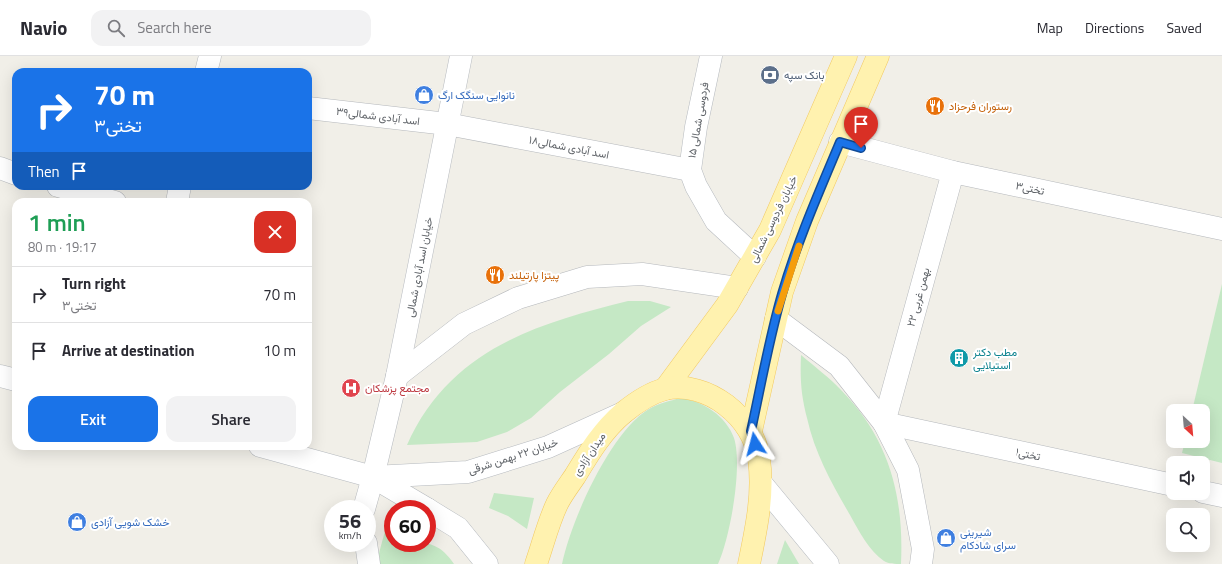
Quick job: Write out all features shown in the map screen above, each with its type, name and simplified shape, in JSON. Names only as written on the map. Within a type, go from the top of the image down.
[{"type":"main road","name":"خیابان فردوسی شمالی","points":[[665,389],[699,345],[755,258],[770,230],[846,56]]},
{"type":"main road","points":[[751,431],[782,292],[807,222],[878,56]]},
{"type":"main road","name":"میدان آزادی","points":[[536,564],[557,503],[602,433],[623,413],[643,399],[665,389],[693,389],[728,405],[751,431],[759,458],[761,483],[757,525],[748,564]]},
{"type":"street","name":"خیابان اسد آبادی شمالی","points":[[366,500],[397,376],[461,56]]},
{"type":"street","name":"فردوسی شمالی ۱۵","points":[[711,56],[696,127],[690,170],[699,192],[716,221],[755,258]]},
{"type":"street","name":"اسد آبادی شمالی۳۹","points":[[312,108],[447,124]]},
{"type":"street","name":"اسد آبادی شمالی۱۸","points":[[447,124],[690,170]]},
{"type":"street","name":"تختی۳","points":[[840,142],[953,172],[1222,228]]},
{"type":"street","points":[[0,168],[12,172]]},
{"type":"street","name":"۲۲ بهمن غربی","points":[[884,423],[953,172]]},
{"type":"street","points":[[72,190],[101,198]]},
{"type":"street","points":[[397,376],[464,324],[518,298],[587,277],[642,274],[737,288]]},
{"type":"street","points":[[776,319],[839,366],[884,423],[908,470],[923,549],[921,564]]},
{"type":"street","points":[[0,376],[12,379]]},
{"type":"street","name":"خیابان ۲۲ بهمن شرقی","points":[[373,476],[468,472],[548,447],[623,413]]},
{"type":"street","name":"تختی۱","points":[[884,423],[1166,483]]},
{"type":"street","name":"خیابان ۲۲ بهمن شرقی","points":[[275,450],[373,476],[412,500]]},
{"type":"street","points":[[761,483],[828,564]]},
{"type":"street","points":[[1210,493],[1222,496]]},
{"type":"street","name":"خیابان ۲۲ بهمن شرقی","points":[[436,515],[458,528],[487,564]]},
{"type":"street","points":[[367,552],[369,564]]},
{"type":"green space","points":[[1222,284],[1222,463],[1210,460],[1210,456],[1194,456],[1182,453],[1183,448],[1210,448],[1210,404],[1194,404]]},
{"type":"green space","points":[[628,301],[650,301],[671,307],[641,326],[609,354],[560,392],[531,418],[507,432],[477,442],[407,445],[425,413],[446,386],[471,364],[498,346],[528,332],[560,320]]},
{"type":"green space","points":[[801,355],[837,386],[858,410],[872,429],[883,450],[891,471],[900,516],[901,564],[884,561],[869,546],[837,492],[819,456],[810,431],[803,402],[801,387]]},
{"type":"green space","points":[[681,398],[697,402],[720,416],[734,438],[737,466],[734,502],[727,537],[718,564],[562,564],[583,502],[594,479],[620,437],[634,420],[649,409]]},
{"type":"green space","points":[[494,493],[534,498],[527,529],[508,516],[489,508]]},
{"type":"green space","points":[[384,535],[384,552],[436,552],[436,547],[441,550],[454,564],[380,564],[379,553]]},
{"type":"green space","points":[[785,540],[799,564],[777,564]]},
{"type":"slow traffic","points":[[778,311],[782,292],[799,246]]},
{"type":"place","name":"بانک سپه","points":[[770,75]]},
{"type":"place","name":"نانوایی سنگک ارگ","points":[[424,95]]},
{"type":"place","name":"رستوران فرحزاد","points":[[935,106]]},
{"type":"place","name":"پیتزا پارتیلند","points":[[495,275]]},
{"type":"place","name":"مطب دکتر استیلایی","points":[[959,358]]},
{"type":"place","name":"مجتمع پزشکان","points":[[351,388]]},
{"type":"place","name":"خشک شویی آزادی","points":[[77,522]]},
{"type":"place","name":"شیرینی سرای شادکام","points":[[946,538]]},
{"type":"route","points":[[755,444],[751,431],[782,292],[807,222],[840,142],[861,148]]}]
